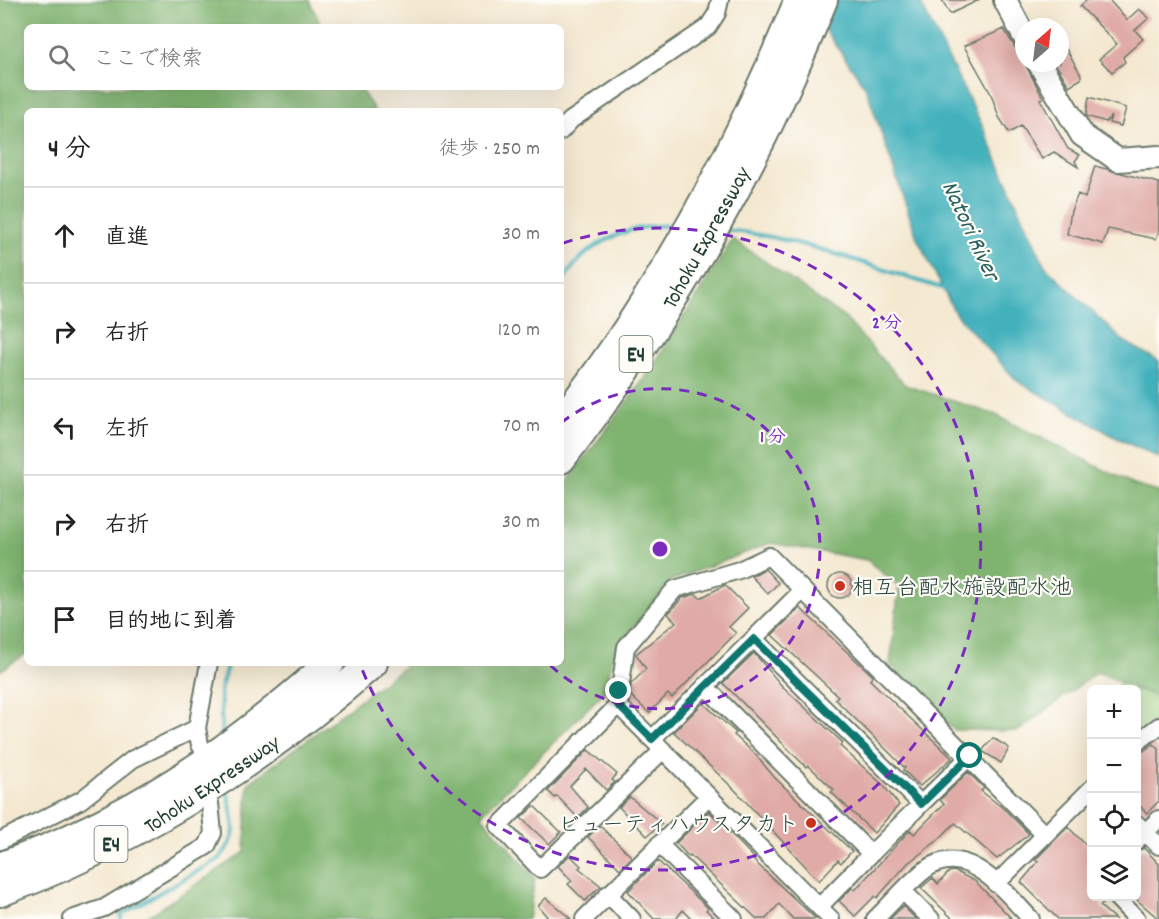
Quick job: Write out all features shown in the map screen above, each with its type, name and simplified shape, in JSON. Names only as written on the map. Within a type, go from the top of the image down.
[{"type":"highway","name":"Tohoku Expressway","points":[[564,455],[645,341],[693,242],[799,0]]},
{"type":"highway","name":"Tohoku Expressway","points":[[564,417],[693,242],[764,130],[823,0]]},
{"type":"highway","name":"Tohoku Expressway","points":[[240,753],[327,666]]},
{"type":"highway","name":"Tohoku Expressway","points":[[0,867],[94,828],[208,773],[338,693],[370,666]]},
{"type":"highway","name":"Tohoku Expressway","points":[[0,892],[87,856],[138,831],[208,773]]},
{"type":"street","points":[[564,128],[572,120],[708,27],[717,13],[720,0]]},
{"type":"street","points":[[1005,0],[1015,19]]},
{"type":"street","points":[[1044,72],[1082,135],[1118,160],[1159,157]]},
{"type":"street","points":[[802,591],[705,686],[657,745],[540,869],[499,826],[618,705],[626,647],[675,589],[739,570],[769,556],[970,756],[1045,835]]},
{"type":"street","points":[[754,639],[921,804]]},
{"type":"street","points":[[72,919],[104,908],[207,846],[213,833],[208,773],[197,728],[207,666]]},
{"type":"street","points":[[705,686],[871,854]]},
{"type":"street","points":[[618,705],[831,919]]},
{"type":"street","points":[[1141,740],[1159,726]]},
{"type":"street","points":[[0,841],[81,800],[134,759],[197,728]]},
{"type":"street","points":[[819,907],[970,756]]},
{"type":"street","points":[[996,884],[1087,793]]},
{"type":"street","points":[[584,919],[710,796]]},
{"type":"street","points":[[1141,831],[1159,819]]},
{"type":"street","points":[[1141,833],[1159,846]]},
{"type":"street","points":[[659,844],[734,919]]},
{"type":"street","points":[[875,919],[924,871],[936,863],[949,860],[963,862],[980,870],[1031,919]]},
{"type":"street","points":[[904,892],[931,919]]},
{"type":"street","points":[[608,894],[632,919]]},
{"type":"street","points":[[1119,901],[1137,919]]},
{"type":"green space","points":[[0,0],[309,0],[321,24],[24,24],[24,90],[361,90],[373,108],[24,108],[24,655],[0,671]]},
{"type":"green space","points":[[733,239],[845,318],[905,385],[996,415],[1134,485],[1159,492],[1159,698],[1141,690],[1141,685],[1128,685],[1097,672],[1018,731],[954,730],[890,664],[899,587],[867,560],[771,543],[670,581],[615,650],[605,691],[481,815],[535,878],[528,919],[144,919],[245,852],[248,784],[405,666],[564,666],[564,486],[647,375]]},
{"type":"green space","points":[[1132,650],[1159,655],[1159,718],[1141,730],[1141,685],[1119,685]]},
{"type":"water","name":"Natori River","points":[[804,0],[919,0],[981,123],[1045,266],[1122,340],[1159,361],[1159,458],[1115,437],[1017,381],[955,313],[917,238],[866,88]]},
{"type":"building","points":[[942,0],[979,0],[950,14]]},
{"type":"building","points":[[1087,0],[1109,0],[1127,20],[1139,9],[1149,18],[1135,30],[1143,39],[1123,57],[1125,62],[1112,72],[1099,59],[1117,44],[1080,6]]},
{"type":"building","points":[[1004,29],[1015,47],[1015,72],[1029,72],[1043,98],[1040,99],[1068,149],[1080,155],[1075,161],[1078,167],[1054,152],[1042,159],[1021,126],[1009,133],[999,117],[991,94],[964,46]]},
{"type":"building","points":[[1069,54],[1081,79],[1069,86],[1060,72],[1069,72]]},
{"type":"building","points":[[1089,97],[1126,108],[1121,126],[1109,123],[1111,116],[1106,122],[1086,116]]},
{"type":"building","points":[[1095,166],[1159,183],[1159,231],[1156,239],[1108,229],[1103,244],[1067,234],[1071,211],[1078,194],[1085,198]]},
{"type":"building","points":[[765,569],[778,583],[768,594],[751,576]]},
{"type":"building","name":"相互台配水施設配水池","points":[[840,574],[848,578],[852,586],[848,594],[840,598],[832,594],[828,586],[832,578]]},
{"type":"building","points":[[725,585],[748,608],[729,627],[736,633],[672,698],[668,694],[649,713],[630,695],[631,684],[646,669],[636,654],[676,622],[668,614],[682,598],[696,594],[700,598]]},
{"type":"building","points":[[800,608],[873,676],[870,680],[952,758],[920,786],[903,770],[905,768],[835,699],[838,696],[772,635]]},
{"type":"building","points":[[754,653],[782,686],[843,743],[840,746],[883,785],[899,805],[874,833],[831,792],[834,790],[808,765],[806,767],[723,683]]},
{"type":"building","points":[[703,703],[736,733],[734,735],[755,754],[774,777],[852,851],[841,863],[838,860],[819,881],[735,790],[674,732]]},
{"type":"building","points":[[993,738],[1009,748],[1001,763],[982,751]]},
{"type":"building","points":[[1153,744],[1159,749],[1159,801],[1147,813],[1141,807],[1141,753]]},
{"type":"building","points":[[588,750],[617,774],[612,780],[615,782],[606,790],[586,769],[570,786],[588,807],[578,818],[557,796],[555,798],[548,791]]},
{"type":"building","points":[[968,772],[984,788],[981,791],[1003,808],[1029,834],[997,859],[955,823],[937,841],[908,863],[877,898],[875,896],[855,916],[839,901],[852,888],[855,890],[910,830],[914,834],[944,804],[940,800]]},
{"type":"building","points":[[630,797],[662,824],[647,836],[619,807]]},
{"type":"building","points":[[534,806],[561,832],[549,844],[521,818]]},
{"type":"building","points":[[709,811],[755,859],[753,860],[816,919],[793,919],[779,904],[766,919],[757,919],[690,855],[689,857],[676,843]]},
{"type":"building","points":[[600,826],[632,857],[620,869],[588,837]]},
{"type":"building","points":[[1068,827],[1087,844],[1087,901],[1100,901],[1103,904],[1100,906],[1115,919],[1058,919],[1021,882],[1038,862],[1035,860]]},
{"type":"building","points":[[1144,848],[1159,864],[1159,919],[1138,901],[1141,901],[1141,849]]},
{"type":"building","points":[[570,855],[581,866],[579,868],[601,886],[585,901],[568,884],[572,881],[558,866]]},
{"type":"building","points":[[658,861],[708,908],[706,910],[716,919],[692,919],[683,910],[676,919],[654,919],[628,891]]},
{"type":"building","points":[[954,871],[975,881],[1012,919],[953,919],[921,888],[933,878],[938,884],[949,872]]},
{"type":"building","points":[[546,898],[571,919],[549,919],[538,906]]},
{"type":"building","points":[[903,906],[916,919],[890,919]]},
{"type":"waterway","points":[[564,281],[581,258],[610,238],[643,228],[678,226]]},
{"type":"waterway","points":[[724,230],[809,246],[948,290]]},
{"type":"waterway","points":[[222,735],[220,690],[227,666]]},
{"type":"waterway","points":[[121,919],[122,914],[219,859],[227,849],[234,832],[227,787]]},
{"type":"place","name":"相互台配水施設配水池","points":[[840,586]]},
{"type":"place","name":"ビューティハウスタカト","points":[[811,823]]},
{"type":"route","points":[[619,691],[618,705],[652,739],[754,639],[921,804],[970,756]]}]
